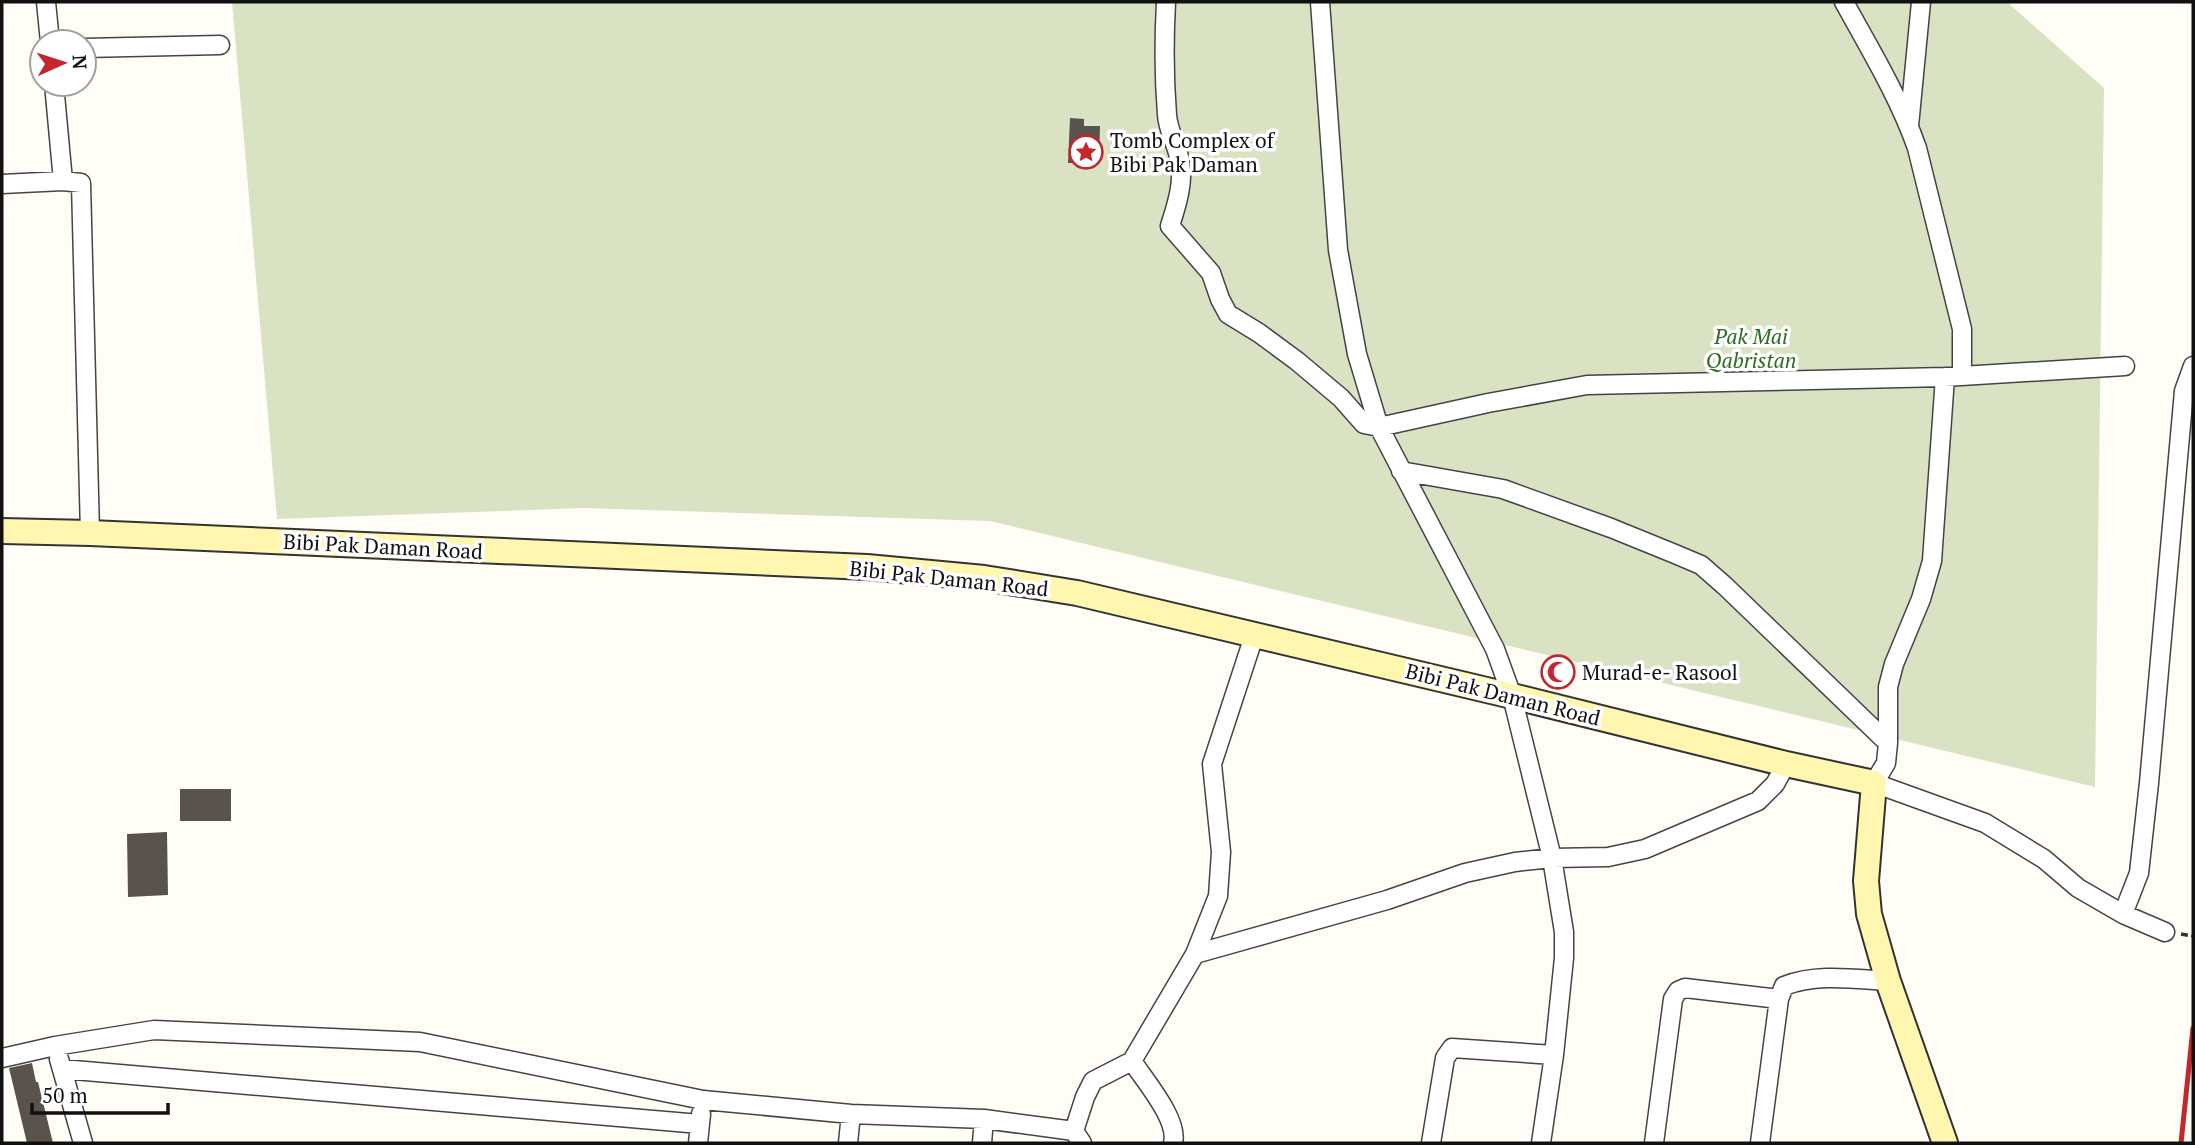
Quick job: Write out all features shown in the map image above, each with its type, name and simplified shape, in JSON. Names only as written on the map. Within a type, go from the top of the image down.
[{"type":"street","points":[[46,2],[49,28]]},
{"type":"street","points":[[1166,2],[1167,119],[1180,160],[1181,177],[1179,199],[1170,226],[1211,273],[1228,314],[1297,361],[1341,398],[1364,424],[1379,427],[1510,398],[1587,386],[1954,376],[2125,366]]},
{"type":"street","points":[[1320,2],[1338,250],[1357,354],[1379,427],[1495,649],[1512,696],[1552,858],[1564,932],[1564,958],[1541,1143]]},
{"type":"street","points":[[1844,2],[1909,126],[1962,329],[1932,561],[1921,599],[1894,664],[1888,687],[1888,743],[1885,763],[1874,783],[1866,881],[1869,914],[1888,981],[1945,1143]]},
{"type":"street","points":[[1909,126],[1921,2]]},
{"type":"street","points":[[98,48],[219,45]]},
{"type":"street","points":[[55,98],[63,181]]},
{"type":"street","points":[[2,184],[63,181],[81,183],[90,533]]},
{"type":"street","points":[[2123,914],[2139,873],[2184,391],[2193,366]]},
{"type":"street","points":[[1401,471],[1503,489],[1611,528],[1701,565],[1888,743]]},
{"type":"street","name":"Bibi Pak Daman Road","points":[[2,531],[867,567],[984,578],[1077,593],[1874,783]]},
{"type":"street","points":[[2,1058],[55,1046],[154,1030],[421,1042],[703,1100],[851,1114],[984,1119],[1078,1137],[1085,1097],[1093,1081],[1132,1060],[1195,954],[1218,896],[1221,852],[1212,764],[1254,636]]},
{"type":"street","points":[[1195,954],[1387,900],[1465,873],[1515,862],[1608,857],[1645,849],[1758,801],[1775,784],[1786,764]]},
{"type":"street","points":[[1874,783],[1985,823],[2044,859],[2078,888],[2123,914],[2165,932]]},
{"type":"street","points":[[1760,1143],[1779,999],[1784,986],[1797,981],[1821,978],[1888,981]]},
{"type":"street","points":[[1654,1143],[1673,999],[1678,991],[1685,988],[1779,999]]},
{"type":"street","points":[[55,1046],[83,1143]]},
{"type":"street","points":[[1431,1143],[1445,1058],[1452,1048],[1554,1055]]},
{"type":"street","points":[[1132,1060],[1172,1122],[1174,1143]]},
{"type":"street","points":[[62,1069],[700,1124]]},
{"type":"street","points":[[698,1143],[703,1100]]},
{"type":"street","points":[[848,1143],[851,1114]]},
{"type":"street","points":[[982,1143],[984,1119]]},
{"type":"green space","name":"Pak Mai Qabristan","points":[[232,2],[2007,2],[2104,88],[2095,787],[990,521],[584,508],[277,519]]},
{"type":"building","points":[[1070,118],[1084,119],[1084,126],[1100,126],[1099,163],[1068,163]]},
{"type":"building","points":[[180,789],[231,789],[231,821],[180,821]]},
{"type":"building","points":[[167,832],[168,895],[128,897],[127,834]]},
{"type":"building","points":[[32,1063],[53,1143],[27,1143],[9,1068]]},
{"type":"railway","points":[[2181,1143],[2193,1028]]},
{"type":"place","name":"Tomb Complex of Bibi Pak Daman","points":[[1086,152]]},
{"type":"place","name":"Murad-e- Rasool","points":[[1558,672]]}]
